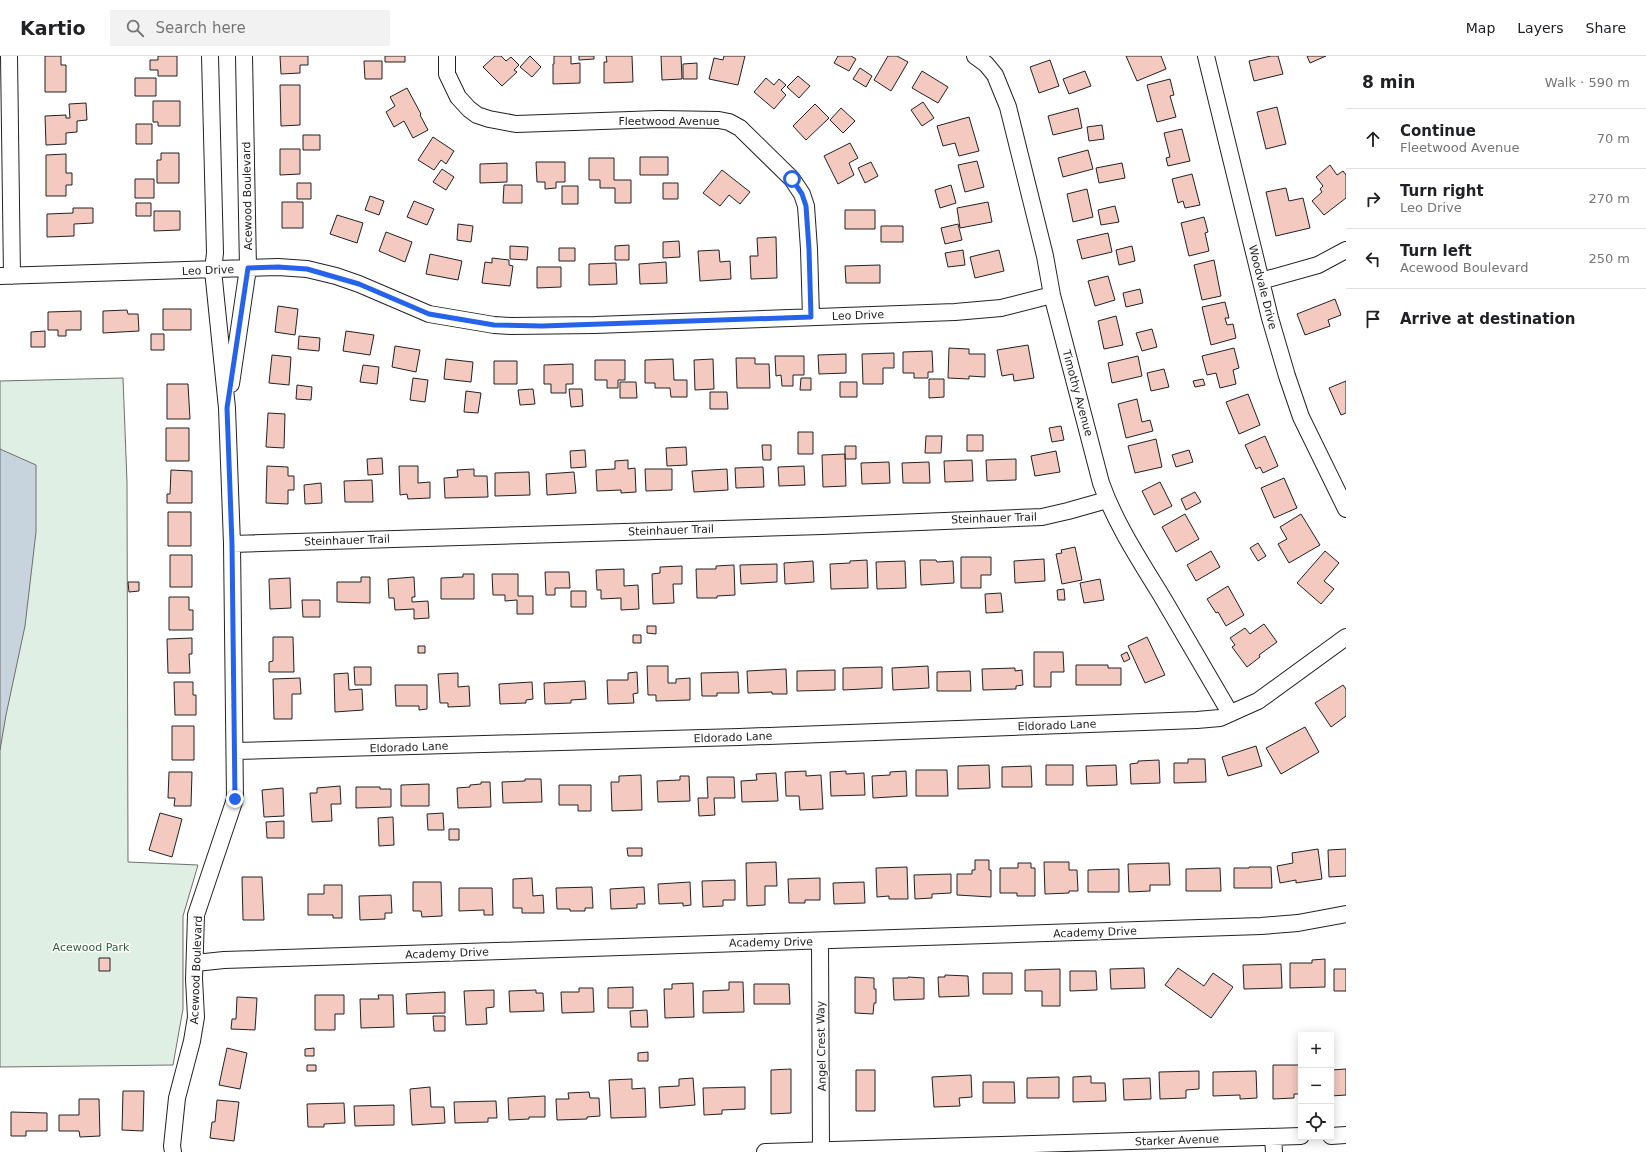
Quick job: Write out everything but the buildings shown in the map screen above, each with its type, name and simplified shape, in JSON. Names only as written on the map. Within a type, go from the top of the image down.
[{"type":"street","points":[[6,276],[9,56]]},
{"type":"street","name":"Acewood Boulevard","points":[[173,1152],[172,1146],[177,1098],[192,1041],[196,1017],[196,915],[235,799],[232,663],[232,544],[227,408],[213,270],[215,254],[210,56]]},
{"type":"street","name":"Acewood Boulevard","points":[[227,408],[248,268],[244,56]]},
{"type":"street","name":"Fleetwood Avenue","points":[[447,56],[447,74],[458,97],[477,115],[489,119],[516,124],[659,119],[719,120],[729,122],[740,128],[792,179],[802,194],[806,206],[811,317]]},
{"type":"street","name":"Timothy Avenue","points":[[975,56],[986,64],[1004,96],[1045,256],[1052,296],[1101,483],[1107,500],[1120,527],[1230,713]]},
{"type":"street","name":"Woodvale Drive","points":[[1206,56],[1220,106],[1261,281],[1287,376],[1301,417],[1346,509]]},
{"type":"street","points":[[1261,281],[1318,265],[1346,250]]},
{"type":"street","name":"Leo Drive","points":[[6,276],[278,267],[307,269],[359,284],[429,314],[494,325],[542,326],[993,310],[1052,296]]},
{"type":"street","name":"Steinhauer Trail","points":[[232,544],[822,526],[1042,517],[1068,512],[1107,500]]},
{"type":"street","name":"Eldorado Lane","points":[[235,752],[746,736],[1220,718],[1258,701],[1346,637]]},
{"type":"street","name":"Academy Drive","points":[[195,963],[224,960],[1261,926],[1298,923],[1346,914]]},
{"type":"street","name":"Angel Crest Way","points":[[820,941],[821,1151]]},
{"type":"street","points":[[1334,1136],[1346,1135]]},
{"type":"street","name":"Starker Avenue","points":[[765,1152],[1274,1144],[1298,1137]]},
{"type":"green space","name":"Acewood Park","points":[[123,378],[127,482],[128,862],[198,865],[183,916],[183,1009],[173,1065],[0,1067],[0,381]]},
{"type":"shaded area","points":[[0,449],[36,465],[36,532],[25,626],[0,750]]},
{"type":"route","points":[[235,799],[232,656],[232,544],[227,408],[248,268],[278,267],[307,269],[336,276],[359,284],[429,314],[494,325],[595,325],[811,317],[806,206],[802,194],[792,179]]}]
